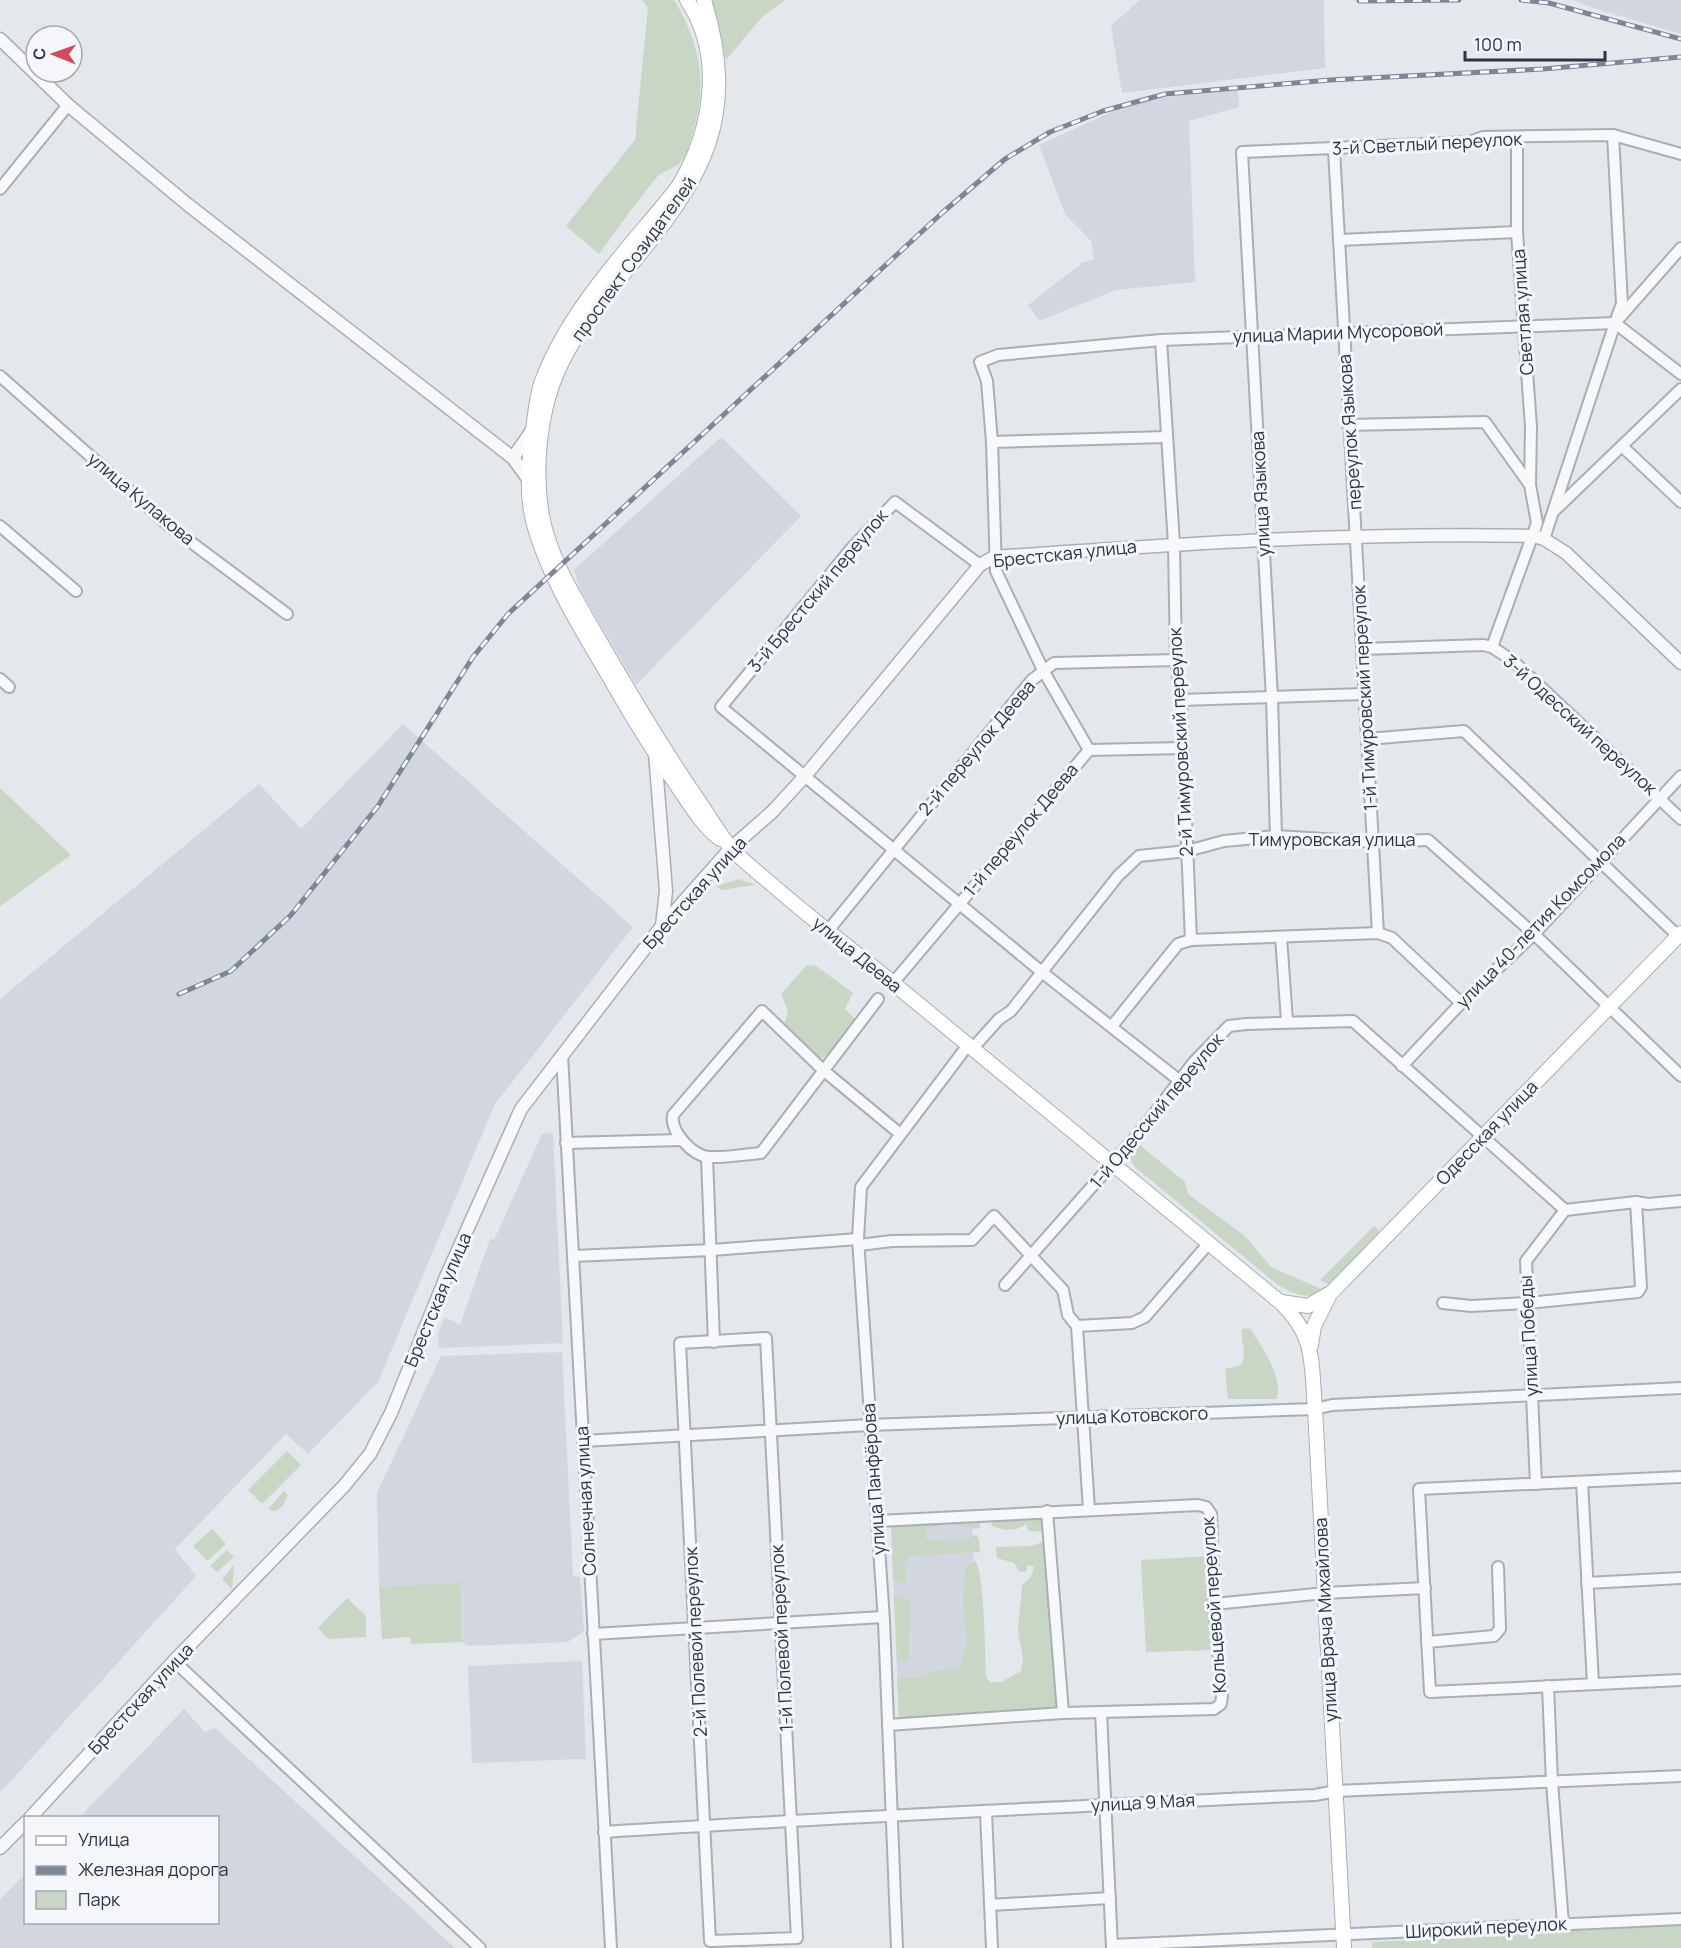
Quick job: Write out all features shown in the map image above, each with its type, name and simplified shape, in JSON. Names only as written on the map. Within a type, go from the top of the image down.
[{"type":"main road","points":[[687,0],[704,35],[709,58],[710,82],[706,115],[687,171],[678,188],[587,300],[558,344],[543,378],[533,428],[529,480],[534,526],[549,567],[655,753],[707,829],[731,848]]},
{"type":"main road","name":"проспект Созидателей","points":[[543,518],[540,493],[541,435],[556,374],[585,323],[684,195],[708,145],[719,99],[720,77],[716,38],[704,0]]},
{"type":"main road","name":"улица Деева","points":[[543,518],[558,566],[578,603],[663,748],[731,848],[827,932],[893,983],[1280,1302]]},
{"type":"main road","name":"Одесская улица","points":[[1280,1302],[1308,1306],[1332,1292],[1680,935]]},
{"type":"main road","points":[[1310,1349],[1314,1326],[1321,1308],[1332,1292]]},
{"type":"main road","name":"улица Врача Михайлова","points":[[1280,1302],[1298,1319],[1310,1349],[1344,1941]]},
{"type":"street","points":[[0,39],[68,105],[187,204],[513,458],[529,480]]},
{"type":"street","points":[[0,189],[68,105]]},
{"type":"street","points":[[1492,647],[1552,513],[1622,304],[1613,135]]},
{"type":"street","name":"3-й Светлый переулок","points":[[1242,152],[1291,148],[1334,150],[1469,142],[1483,137],[1613,135],[1681,154]]},
{"type":"street","name":"Светлая улица","points":[[1517,138],[1517,232],[1526,327],[1531,427],[1530,485]]},
{"type":"street","name":"переулок Языкова","points":[[1334,150],[1342,332],[1357,535]]},
{"type":"street","name":"улица Языкова","points":[[1242,152],[1272,698],[1276,836]]},
{"type":"street","points":[[1339,240],[1517,232]]},
{"type":"street","points":[[1615,323],[1681,248]]},
{"type":"street","points":[[1615,323],[1681,374]]},
{"type":"street","name":"улица Марии Мусоровой","points":[[992,442],[987,381],[980,362],[998,355],[1161,340],[1615,323]]},
{"type":"street","name":"2-й Тимуровский переулок","points":[[1161,340],[1174,543],[1176,660],[1181,700],[1191,940]]},
{"type":"street","name":"улица Кулакова","points":[[0,376],[168,525],[287,614]]},
{"type":"street","points":[[1552,513],[1681,389]]},
{"type":"street","points":[[1348,425],[1485,422],[1530,485],[1539,538]]},
{"type":"street","points":[[513,458],[533,428]]},
{"type":"street","points":[[1089,750],[1043,670],[996,571],[992,442],[1166,437]]},
{"type":"street","points":[[1623,447],[1681,502]]},
{"type":"street","name":"3-й Брестский переулок","points":[[805,776],[720,707],[851,549],[895,502],[958,551],[980,565]]},
{"type":"street","points":[[0,526],[76,591]]},
{"type":"street","name":"Брестская улица","points":[[32,1816],[174,1661],[344,1486],[370,1454],[391,1413],[446,1277],[521,1109],[662,926],[731,848],[772,812],[805,776],[980,565],[994,557],[1174,543],[1357,535],[1539,538]]},
{"type":"street","name":"1-й Тимуровский переулок","points":[[1357,535],[1378,933]]},
{"type":"street","points":[[1539,538],[1566,553],[1681,663]]},
{"type":"street","name":"3-й Одесский переулок","points":[[1363,649],[1452,645],[1492,647],[1513,661],[1681,819]]},
{"type":"street","name":"2-й переулок Деева","points":[[827,932],[1032,680],[1043,670],[1054,663],[1176,660]]},
{"type":"street","points":[[1181,700],[1364,694]]},
{"type":"street","points":[[1367,739],[1464,731],[1680,935]]},
{"type":"street","name":"1-й переулок Деева","points":[[893,983],[1089,750],[1182,748]]},
{"type":"street","points":[[655,753],[666,891],[662,926]]},
{"type":"street","points":[[805,776],[1043,974],[1180,1081]]},
{"type":"street","name":"улица 40-летия Комсомола","points":[[1402,1066],[1461,1003],[1534,933],[1681,776]]},
{"type":"street","name":"Тимуровская улица","points":[[970,1047],[999,1019],[1011,1011],[1043,974],[1118,876],[1139,856],[1187,851],[1224,841],[1276,836],[1373,842],[1428,840],[1534,933],[1681,1076]]},
{"type":"street","points":[[1112,1026],[1178,944],[1191,940],[1378,933],[1392,938],[1461,1003]]},
{"type":"street","points":[[1281,937],[1287,1022]]},
{"type":"street","points":[[878,999],[823,1070],[761,1153],[707,1157],[681,1140],[671,1124],[673,1115],[762,1011],[823,1070],[899,1133]]},
{"type":"street","name":"1-й Одесский переулок","points":[[1005,1285],[1034,1256],[1111,1163],[1142,1131],[1180,1081],[1229,1026],[1353,1021],[1481,1138],[1565,1210]]},
{"type":"street","name":"улица Панфёрова","points":[[897,1948],[878,1521],[869,1425],[858,1242],[861,1187],[899,1133],[970,1047]]},
{"type":"street","name":"Солнечная улица","points":[[562,1055],[611,1948]]},
{"type":"street","points":[[566,1143],[681,1140]]},
{"type":"street","points":[[707,1157],[714,1342]]},
{"type":"street","points":[[1565,1210],[1636,1202],[1648,1204],[1681,1201]]},
{"type":"street","points":[[1443,1303],[1471,1305],[1528,1303],[1638,1292],[1641,1287],[1636,1202]]},
{"type":"street","name":"улица Победы","points":[[1536,1484],[1526,1261],[1565,1210]]},
{"type":"street","points":[[573,1256],[858,1242],[972,1240],[994,1216],[1034,1256],[1063,1290],[1068,1315],[1077,1326],[1089,1510]]},
{"type":"street","points":[[1077,1326],[1132,1323],[1145,1317],[1209,1243]]},
{"type":"street","name":"1-й Полевой переулок","points":[[714,1342],[766,1338],[797,1938],[756,1944]]},
{"type":"street","name":"2-й Полевой переулок","points":[[714,1342],[680,1343],[710,1941],[756,1944]]},
{"type":"street","name":"улица Котовского","points":[[583,1441],[869,1425],[1315,1409],[1332,1405],[1681,1388]]},
{"type":"street","points":[[1681,1477],[1419,1489],[1430,1692],[1681,1680]]},
{"type":"street","points":[[1582,1482],[1593,1683]]},
{"type":"street","name":"Кольцевой переулок","points":[[878,1521],[1047,1511],[1198,1505],[1206,1507],[1211,1514],[1221,1704],[1214,1709],[1063,1713],[888,1725]]},
{"type":"street","points":[[1047,1511],[1063,1713]]},
{"type":"street","points":[[1428,1642],[1494,1636],[1500,1629],[1498,1567]]},
{"type":"street","points":[[1587,1584],[1681,1578]]},
{"type":"street","points":[[1214,1604],[1325,1593],[1425,1588]]},
{"type":"street","points":[[593,1634],[694,1626],[883,1617]]},
{"type":"street","points":[[174,1661],[480,1948]]},
{"type":"street","points":[[1548,1686],[1552,1782],[1563,1924]]},
{"type":"street","points":[[1101,1712],[1112,1947]]},
{"type":"street","name":"улица 9 Мая","points":[[604,1832],[792,1820],[1315,1795],[1336,1791],[1681,1776]]},
{"type":"street","points":[[986,1812],[992,1948]]},
{"type":"street","points":[[0,1848],[24,1824]]},
{"type":"street","points":[[990,1905],[1110,1898]]},
{"type":"street","name":"Широкий переулок","points":[[1112,1947],[1344,1941],[1563,1924],[1681,1919]]},
{"type":"shaded area","points":[[1140,0],[1324,0],[1325,68],[1122,93],[1111,26]]},
{"type":"shaded area","points":[[1573,0],[1681,0],[1681,34],[1593,8]]},
{"type":"shaded area","points":[[1238,88],[1239,107],[1189,121],[1195,282],[1116,290],[1039,321],[1028,305],[1082,263],[1094,259],[1091,241],[1065,214],[1039,145],[1136,101]]},
{"type":"shaded area","points":[[721,437],[801,516],[636,685],[580,590],[574,570]]},
{"type":"shaded area","points":[[403,724],[633,927],[495,1104],[378,1382],[308,1454],[286,1434],[175,1549],[196,1576],[0,1793],[0,999],[259,784],[301,829]]},
{"type":"shaded area","points":[[553,1133],[563,1343],[439,1348],[438,1334],[445,1317],[460,1325],[490,1239],[494,1240],[542,1134]]},
{"type":"shaded area","points":[[562,1352],[573,1576],[580,1577],[584,1631],[568,1642],[468,1646],[462,1642],[459,1584],[379,1587],[377,1493],[441,1356]]},
{"type":"shaded area","points":[[972,1517],[980,1713],[899,1719],[891,1523]]},
{"type":"shaded area","points":[[582,1661],[586,1759],[472,1763],[468,1666]]},
{"type":"shaded area","points":[[184,1709],[205,1732],[215,1728],[455,1948],[0,1948],[0,1900],[24,1875],[24,1924],[219,1924],[219,1816],[81,1816]]},
{"type":"green space","points":[[642,0],[674,0],[683,16],[699,64],[698,114],[683,159],[657,177],[599,254],[566,226],[635,140],[648,8]]},
{"type":"green space","points":[[712,0],[785,0],[763,16],[726,60]]},
{"type":"green space","points":[[0,788],[71,855],[0,906]]},
{"type":"green space","points":[[739,879],[755,885],[721,890],[716,886]]},
{"type":"green space","points":[[807,965],[816,966],[853,993],[845,1009],[855,1019],[833,1051],[813,1059],[784,1026],[788,1010],[781,994]]},
{"type":"green space","points":[[1136,1142],[1185,1182],[1188,1194],[1245,1236],[1271,1267],[1326,1291],[1307,1296],[1278,1285],[1135,1167],[1126,1153]]},
{"type":"green space","points":[[1374,1226],[1379,1230],[1378,1238],[1331,1286],[1320,1280]]},
{"type":"green space","points":[[1250,1328],[1274,1371],[1278,1390],[1277,1399],[1228,1399],[1225,1369],[1241,1365],[1244,1356],[1242,1329]]},
{"type":"green space","points":[[287,1451],[301,1465],[262,1504],[248,1490]]},
{"type":"green space","points":[[284,1491],[288,1495],[283,1506],[275,1511],[268,1509]]},
{"type":"green space","points":[[1044,1512],[1045,1532],[1029,1531],[1026,1524],[1017,1529],[1006,1530],[992,1526],[990,1516]]},
{"type":"green space","points":[[979,1517],[980,1527],[977,1529],[950,1524],[925,1528],[927,1540],[962,1541],[976,1535],[979,1539],[980,1552],[909,1556],[904,1567],[907,1575],[905,1584],[893,1579],[891,1523]]},
{"type":"green space","points":[[212,1529],[226,1544],[207,1561],[193,1546]]},
{"type":"green space","points":[[1046,1541],[1057,1708],[899,1719],[897,1677],[920,1678],[934,1671],[957,1668],[961,1664],[967,1642],[963,1600],[966,1566],[975,1561],[983,1597],[986,1677],[990,1682],[1001,1682],[1021,1671],[1023,1659],[1018,1630],[1022,1585],[1031,1577],[1034,1567],[1028,1565],[1026,1571],[1020,1572],[1014,1563],[997,1558],[996,1547],[1030,1546]]},
{"type":"green space","points":[[227,1550],[234,1557],[217,1572],[210,1566]]},
{"type":"green space","points":[[1211,1556],[1215,1650],[1146,1652],[1141,1560]]},
{"type":"green space","points":[[234,1565],[232,1589],[222,1579]]},
{"type":"green space","points":[[460,1583],[462,1642],[411,1644],[410,1637],[382,1639],[379,1587]]},
{"type":"green space","points":[[899,1595],[910,1602],[909,1660],[897,1662],[894,1598]]},
{"type":"green space","points":[[347,1598],[366,1616],[366,1637],[328,1639],[318,1628]]},
{"type":"green space","points":[[1681,1925],[1681,1948],[1372,1948],[1372,1942]]},
{"type":"railway","points":[[1359,1],[1459,0]]},
{"type":"railway","points":[[1521,0],[1549,3],[1681,39]]},
{"type":"railway","points":[[179,994],[231,971],[291,915],[378,806],[473,657],[508,614],[942,213],[1005,159],[1050,132],[1103,111],[1165,94],[1330,80],[1543,69],[1681,57]]}]
